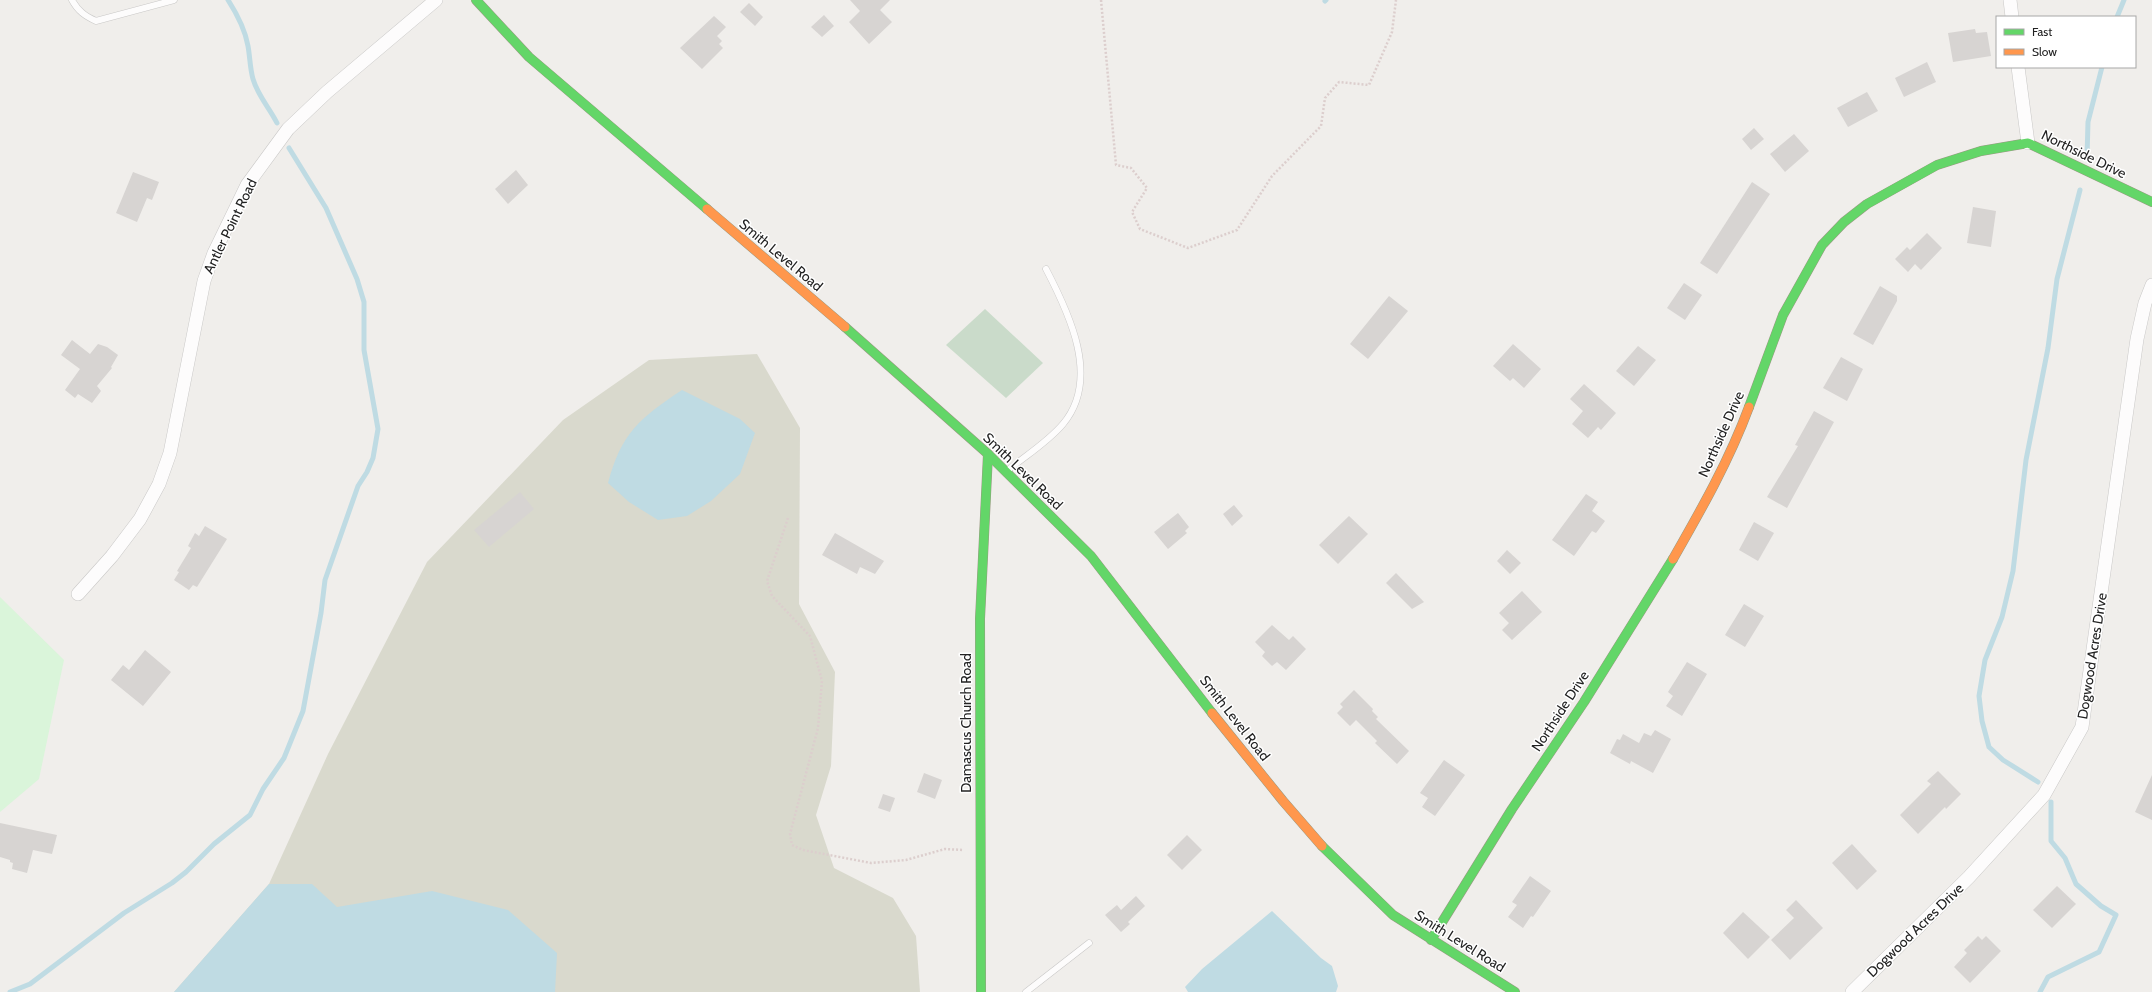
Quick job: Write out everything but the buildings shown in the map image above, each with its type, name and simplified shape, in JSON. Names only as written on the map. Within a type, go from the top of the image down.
[{"type":"street","name":"Antler Point Road","points":[[78,594],[112,556],[140,519],[158,484],[170,452],[204,281],[214,253],[247,185],[288,129],[327,92],[436,0]]},
{"type":"street","name":"Smith Level Road","points":[[476,0],[528,57],[840,323],[988,454],[1091,556],[1220,723],[1323,847],[1393,915],[1515,992]]},
{"type":"street","points":[[2010,0],[2012,16]]},
{"type":"street","points":[[2018,68],[2028,143]]},
{"type":"street","name":"Northside Drive","points":[[1431,940],[1512,809],[1584,702],[1654,592],[1697,518],[1737,439],[1783,315],[1822,245],[1844,222],[1867,204],[1937,165],[1980,151],[2028,143],[2152,202]]},
{"type":"street","name":"Dogwood Acres Drive","points":[[1852,992],[1969,877],[2044,795],[2082,727],[2136,339],[2145,303],[2152,284]]},
{"type":"street","name":"Damascus Church Road","points":[[981,992],[980,619],[988,454]]},
{"type":"lane","points":[[72,0],[77,8],[85,15],[96,21],[174,0]]},
{"type":"lane","points":[[1006,472],[1063,424],[1076,404],[1080,388],[1081,370],[1078,348],[1058,291],[1046,269]]},
{"type":"lane","points":[[1026,992],[1089,943]]},
{"type":"path","points":[[1100,0],[1116,165],[1131,168],[1147,188],[1132,212],[1140,229],[1188,248],[1237,230],[1272,176],[1321,126],[1325,98],[1339,82],[1369,85],[1392,32],[1396,0]]},
{"type":"path","points":[[788,518],[767,581],[772,596],[810,636],[822,681],[818,728],[790,834],[792,845],[803,850],[871,863],[906,860],[944,849],[980,851]]},
{"type":"shaded area","points":[[757,354],[800,428],[799,604],[835,672],[831,766],[816,815],[834,868],[893,898],[916,936],[920,992],[174,992],[269,884],[328,754],[427,562],[563,420],[649,360]]},
{"type":"green space","points":[[985,309],[1043,363],[1006,398],[946,345]]},
{"type":"green space","points":[[0,597],[64,660],[39,779],[0,812]]},
{"type":"water","points":[[682,390],[740,419],[755,433],[740,474],[711,501],[687,516],[658,520],[629,502],[608,483],[619,451],[634,428],[655,409]]},
{"type":"water","points":[[269,884],[312,884],[337,907],[432,891],[508,910],[557,953],[555,992],[174,992]]},
{"type":"water","points":[[1272,911],[1321,958],[1332,966],[1338,986],[1336,992],[1188,992],[1185,987],[1202,969]]},
{"type":"waterway","points":[[228,0],[245,34],[255,85],[277,123]]},
{"type":"waterway","points":[[2117,16],[2124,0]]},
{"type":"waterway","points":[[2087,157],[2088,122],[2102,68]]},
{"type":"waterway","points":[[10,992],[30,984],[124,913],[172,883],[186,872],[214,844],[250,815],[263,789],[284,758],[303,711],[321,613],[325,580],[358,486],[367,472],[373,458],[378,429],[364,350],[364,302],[357,279],[326,208],[289,148]]},
{"type":"waterway","points":[[2038,782],[2003,760],[1989,747],[1982,721],[1979,696],[1985,660],[2002,617],[2013,571],[2026,460],[2048,348],[2057,279],[2080,190]]},
{"type":"waterway","points":[[2040,992],[2048,977],[2099,952],[2116,915],[2101,906],[2076,884],[2065,858],[2051,841],[2051,802]]},
{"type":"traffic: fast","points":[[476,0],[529,57],[707,209]]},
{"type":"traffic: fast","points":[[1749,407],[1783,315],[1822,245],[1844,222],[1867,204],[1937,165],[1981,151],[2028,143],[2152,202]]},
{"type":"traffic: fast","points":[[845,327],[988,454],[1091,556],[1212,713]]},
{"type":"traffic: fast","points":[[981,992],[980,619],[988,454]]},
{"type":"traffic: fast","points":[[1431,940],[1512,809],[1584,702],[1673,559]]},
{"type":"traffic: fast","points":[[1322,846],[1393,915],[1515,992]]},
{"type":"traffic: slow","points":[[707,209],[845,327]]},
{"type":"traffic: slow","points":[[1673,559],[1724,466],[1749,407]]},
{"type":"traffic: slow","points":[[1212,713],[1283,801],[1322,846]]}]
